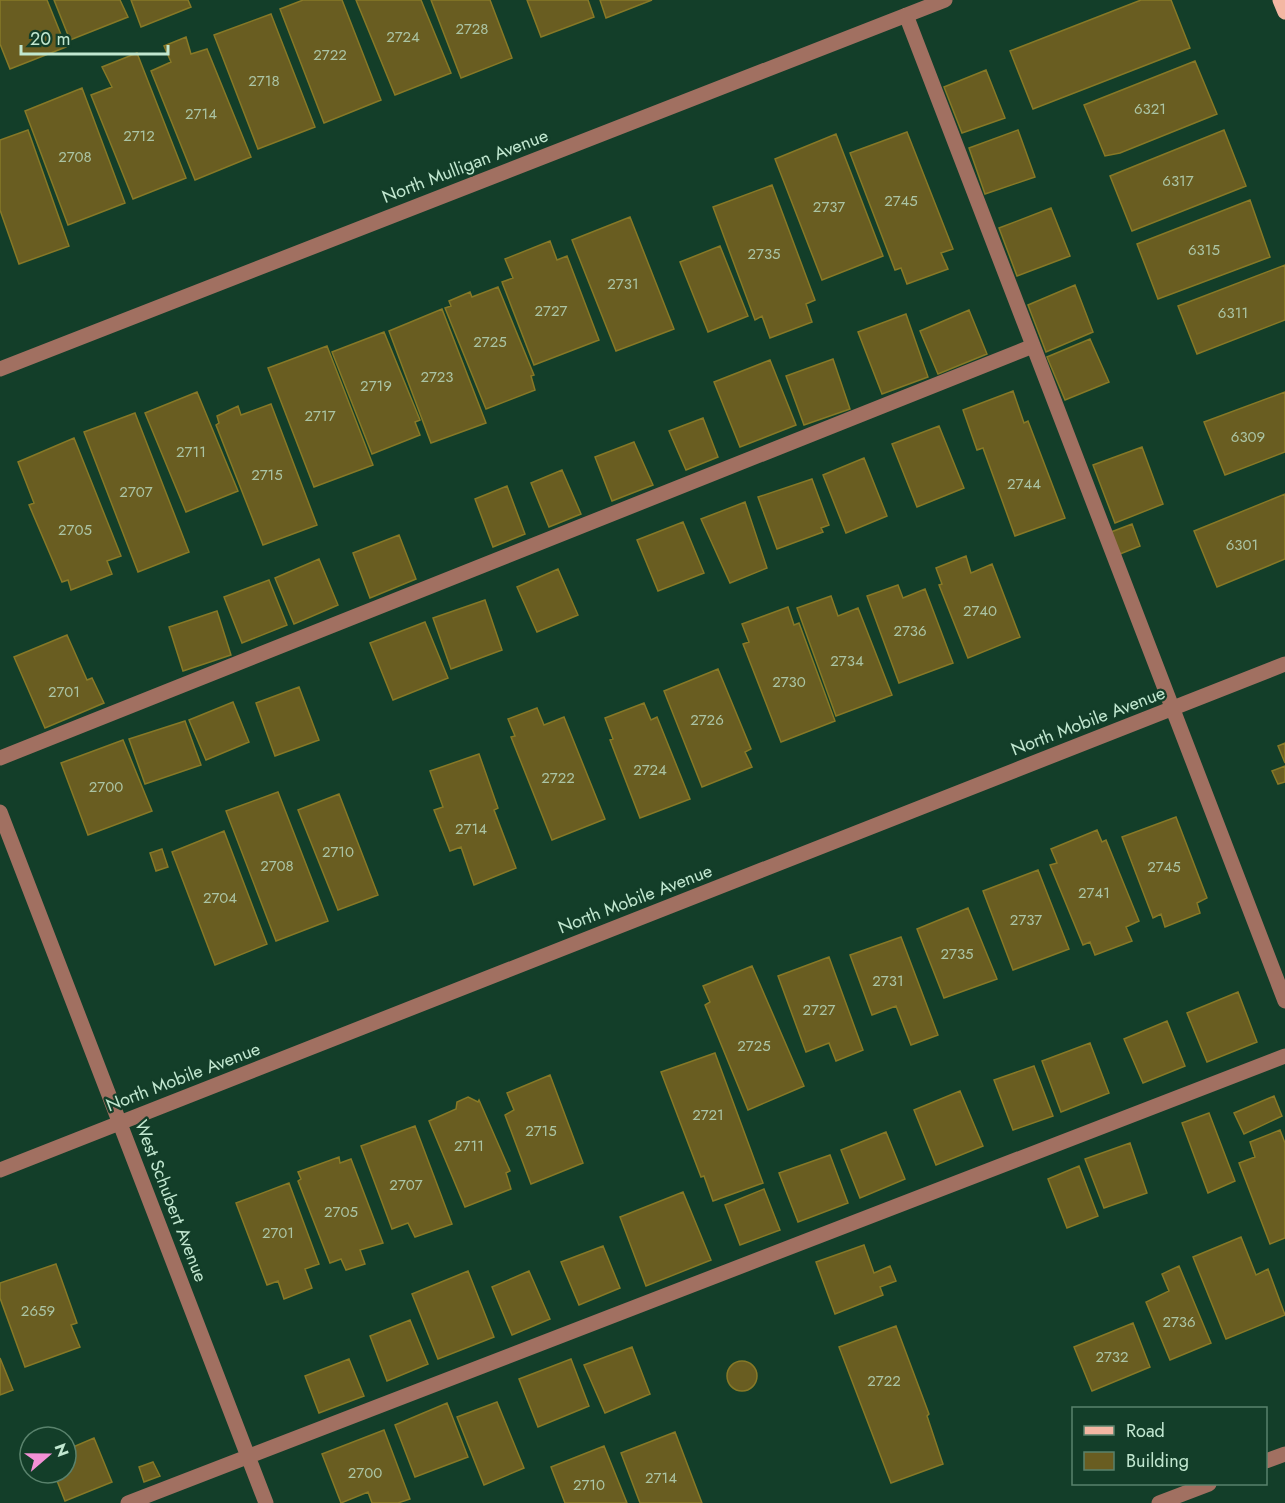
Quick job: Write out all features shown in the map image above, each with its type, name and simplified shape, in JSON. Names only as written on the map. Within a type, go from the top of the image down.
[{"type":"main road","points":[[1280,0],[1285,12]]},
{"type":"street","name":"North Mulligan Avenue","points":[[0,369],[945,0]]},
{"type":"street","points":[[906,15],[1285,1001]]},
{"type":"street","points":[[0,758],[1033,346]]},
{"type":"street","name":"North Mobile Avenue","points":[[0,1170],[1285,664]]},
{"type":"street","name":"West Schubert Avenue","points":[[0,812],[266,1503]]},
{"type":"street","points":[[128,1503],[1285,1056]]},
{"type":"street","points":[[1267,1461],[1285,1454]]},
{"type":"street","points":[[1159,1503],[1206,1485]]},
{"type":"building","points":[[0,0],[47,0],[66,47],[10,69],[0,44]]},
{"type":"building","points":[[54,0],[120,0],[128,17],[70,40]]},
{"type":"building","points":[[131,0],[188,0],[191,7],[141,27]]},
{"type":"building","points":[[303,0],[342,0],[381,100],[324,123],[280,9]]},
{"type":"building","points":[[356,0],[421,0],[451,73],[395,95]]},
{"type":"building","points":[[431,0],[490,0],[512,58],[461,78]]},
{"type":"building","points":[[527,0],[588,0],[594,17],[541,37]]},
{"type":"building","points":[[600,0],[652,0],[606,18]]},
{"type":"building","points":[[1141,0],[1171,0],[1190,48],[1033,109],[1010,51]]},
{"type":"building","points":[[271,14],[315,127],[258,149],[214,35]]},
{"type":"building","points":[[186,37],[191,54],[207,49],[251,157],[195,180],[151,71],[171,62],[164,46]]},
{"type":"building","points":[[137,53],[186,178],[133,199],[91,95],[112,87],[102,67]]},
{"type":"building","points":[[1195,61],[1217,114],[1120,153],[1105,156],[1084,105]]},
{"type":"building","points":[[986,70],[1005,118],[962,133],[944,87]]},
{"type":"building","points":[[82,88],[125,203],[68,225],[25,111]]},
{"type":"building","points":[[28,130],[69,246],[19,264],[0,210],[0,140]]},
{"type":"building","points":[[1018,130],[1035,177],[985,194],[969,148]]},
{"type":"building","points":[[1224,130],[1246,186],[1132,231],[1110,176]]},
{"type":"building","points":[[907,132],[953,249],[941,253],[948,269],[907,284],[901,268],[895,270],[850,153]]},
{"type":"building","points":[[836,134],[883,256],[822,280],[775,159]]},
{"type":"building","points":[[772,185],[815,300],[806,304],[812,322],[770,338],[762,316],[755,320],[713,207]]},
{"type":"building","points":[[1250,200],[1270,257],[1158,299],[1137,244]]},
{"type":"building","points":[[1051,208],[1070,256],[1017,276],[999,228]]},
{"type":"building","points":[[630,217],[674,329],[616,351],[572,240]]},
{"type":"building","points":[[550,241],[557,260],[567,256],[599,340],[534,365],[502,282],[513,278],[505,259]]},
{"type":"building","points":[[720,246],[748,316],[708,332],[680,262]]},
{"type":"building","points":[[1285,265],[1285,320],[1197,354],[1178,306]]},
{"type":"building","points":[[1075,285],[1093,332],[1046,352],[1028,305]]},
{"type":"building","points":[[498,287],[534,375],[531,376],[535,390],[486,409],[445,308],[451,306],[449,301],[470,292],[472,297]]},
{"type":"building","points":[[442,309],[486,423],[431,443],[389,331]]},
{"type":"building","points":[[969,310],[987,354],[938,374],[920,331]]},
{"type":"building","points":[[906,314],[928,377],[882,394],[858,332]]},
{"type":"building","points":[[384,332],[420,420],[415,422],[420,435],[372,454],[332,352]]},
{"type":"building","points":[[1090,339],[1109,382],[1065,400],[1047,357]]},
{"type":"building","points":[[327,346],[373,465],[314,487],[268,368]]},
{"type":"building","points":[[833,359],[850,409],[804,425],[786,376]]},
{"type":"building","points":[[770,360],[796,425],[740,447],[714,382]]},
{"type":"building","points":[[1013,391],[1024,423],[1028,421],[1065,518],[1015,536],[983,448],[977,450],[963,410]]},
{"type":"building","points":[[197,392],[238,491],[186,512],[145,413]]},
{"type":"building","points":[[1285,392],[1285,452],[1225,475],[1204,422]]},
{"type":"building","points":[[271,404],[317,525],[263,545],[216,425],[219,423],[217,416],[238,406],[241,415]]},
{"type":"building","points":[[135,413],[189,552],[138,572],[84,432]]},
{"type":"building","points":[[703,418],[718,457],[686,470],[669,431]]},
{"type":"building","points":[[939,426],[964,488],[917,507],[892,444]]},
{"type":"building","points":[[74,438],[121,556],[107,561],[112,574],[71,590],[68,580],[62,582],[29,505],[34,503],[18,462]]},
{"type":"building","points":[[634,442],[653,485],[612,501],[595,457]]},
{"type":"building","points":[[1142,447],[1163,504],[1115,523],[1093,465]]},
{"type":"building","points":[[864,458],[887,516],[846,533],[823,475]]},
{"type":"building","points":[[562,470],[581,514],[549,527],[531,483]]},
{"type":"building","points":[[812,479],[829,525],[821,528],[823,532],[777,549],[758,497]]},
{"type":"building","points":[[507,486],[525,534],[493,547],[475,499]]},
{"type":"building","points":[[1285,494],[1285,559],[1217,587],[1194,531]]},
{"type":"building","points":[[745,502],[767,568],[730,583],[701,519]]},
{"type":"building","points":[[683,522],[704,573],[658,591],[637,540]]},
{"type":"building","points":[[1132,524],[1140,546],[1120,554],[1111,532]]},
{"type":"building","points":[[399,535],[416,579],[370,598],[353,553]]},
{"type":"building","points":[[966,556],[971,573],[992,564],[1020,637],[968,658],[939,585],[942,584],[936,568]]},
{"type":"building","points":[[319,559],[338,605],[294,624],[275,578]]},
{"type":"building","points":[[558,569],[578,615],[537,632],[517,587]]},
{"type":"building","points":[[269,580],[287,625],[242,643],[224,597]]},
{"type":"building","points":[[898,585],[903,598],[925,589],[953,663],[899,683],[867,596]]},
{"type":"building","points":[[831,596],[838,616],[858,608],[892,695],[836,716],[797,608]]},
{"type":"building","points":[[485,600],[502,650],[451,669],[433,618]]},
{"type":"building","points":[[788,607],[794,625],[799,623],[835,721],[781,742],[743,644],[749,642],[742,624]]},
{"type":"building","points":[[217,611],[231,655],[183,671],[169,627]]},
{"type":"building","points":[[425,622],[448,678],[393,700],[370,643]]},
{"type":"building","points":[[67,635],[87,680],[92,678],[104,703],[45,728],[14,657]]},
{"type":"building","points":[[718,669],[751,749],[745,752],[752,767],[702,787],[664,691]]},
{"type":"building","points":[[299,687],[319,740],[275,756],[256,703]]},
{"type":"building","points":[[233,702],[249,742],[206,760],[189,720]]},
{"type":"building","points":[[644,703],[651,720],[657,717],[690,799],[640,818],[610,740],[613,739],[605,718]]},
{"type":"building","points":[[537,708],[544,725],[564,717],[605,819],[552,840],[511,737],[515,736],[508,719]]},
{"type":"building","points":[[185,721],[201,765],[145,784],[129,739]]},
{"type":"building","points":[[123,740],[152,811],[88,835],[61,763]]},
{"type":"building","points":[[1285,743],[1285,763],[1278,746]]},
{"type":"building","points":[[479,754],[498,808],[494,810],[516,868],[474,885],[461,847],[450,851],[434,810],[443,807],[430,771]]},
{"type":"building","points":[[1285,766],[1285,782],[1278,784],[1272,771]]},
{"type":"building","points":[[278,792],[328,921],[276,941],[226,811]]},
{"type":"building","points":[[339,794],[378,895],[338,910],[298,810]]},
{"type":"building","points":[[1176,817],[1207,898],[1197,903],[1200,913],[1165,927],[1161,914],[1153,918],[1122,837]]},
{"type":"building","points":[[1097,830],[1102,842],[1106,840],[1139,921],[1126,927],[1132,941],[1095,955],[1090,942],[1083,945],[1050,865],[1057,863],[1051,849]]},
{"type":"building","points":[[224,831],[267,944],[215,965],[172,852]]},
{"type":"building","points":[[162,849],[168,867],[156,871],[150,853]]},
{"type":"building","points":[[1038,870],[1069,949],[1013,970],[983,891]]},
{"type":"building","points":[[968,908],[997,979],[944,998],[917,929]]},
{"type":"building","points":[[901,937],[938,1035],[911,1045],[896,1006],[872,1015],[850,955]]},
{"type":"building","points":[[829,957],[863,1050],[836,1061],[829,1043],[806,1052],[778,976]]},
{"type":"building","points":[[752,966],[804,1086],[748,1110],[705,1005],[710,1002],[703,986]]},
{"type":"building","points":[[1238,992],[1257,1042],[1207,1062],[1187,1013]]},
{"type":"building","points":[[1167,1021],[1185,1066],[1143,1083],[1124,1039]]},
{"type":"building","points":[[1090,1043],[1109,1093],[1061,1112],[1042,1061]]},
{"type":"building","points":[[715,1053],[763,1183],[713,1201],[704,1176],[701,1177],[661,1072]]},
{"type":"building","points":[[1034,1066],[1053,1116],[1013,1130],[994,1080]]},
{"type":"building","points":[[550,1075],[583,1163],[531,1184],[505,1115],[514,1110],[507,1093]]},
{"type":"building","points":[[960,1091],[983,1146],[936,1165],[914,1110]]},
{"type":"building","points":[[1274,1096],[1282,1116],[1244,1134],[1234,1113]]},
{"type":"building","points":[[468,1097],[478,1102],[479,1100],[510,1171],[506,1173],[511,1189],[465,1207],[429,1121],[456,1109],[457,1102]]},
{"type":"building","points":[[1209,1113],[1235,1181],[1208,1193],[1182,1123]]},
{"type":"building","points":[[415,1126],[452,1224],[415,1237],[408,1223],[392,1229],[361,1146]]},
{"type":"building","points":[[1280,1130],[1285,1143],[1285,1238],[1270,1244],[1239,1163],[1255,1157],[1250,1142]]},
{"type":"building","points":[[886,1132],[905,1179],[860,1198],[841,1150]]},
{"type":"building","points":[[1130,1143],[1147,1193],[1104,1208],[1085,1159]]},
{"type":"building","points":[[830,1155],[848,1203],[798,1222],[779,1173]]},
{"type":"building","points":[[339,1157],[340,1163],[351,1159],[383,1243],[360,1250],[365,1264],[346,1270],[341,1259],[330,1263],[298,1181],[301,1179],[298,1172]]},
{"type":"building","points":[[1079,1166],[1098,1216],[1067,1228],[1048,1179]]},
{"type":"building","points":[[289,1183],[319,1264],[305,1269],[312,1288],[284,1299],[278,1281],[267,1285],[236,1203]]},
{"type":"building","points":[[764,1189],[780,1230],[740,1245],[725,1205]]},
{"type":"building","points":[[683,1192],[711,1260],[646,1286],[620,1217]]},
{"type":"building","points":[[1241,1237],[1256,1275],[1268,1269],[1285,1315],[1226,1339],[1193,1257]]},
{"type":"building","points":[[864,1245],[874,1273],[890,1266],[896,1281],[880,1287],[883,1295],[835,1314],[816,1262]]},
{"type":"building","points":[[603,1246],[620,1288],[579,1305],[561,1262]]},
{"type":"building","points":[[56,1264],[77,1323],[71,1325],[80,1347],[25,1367],[0,1298],[0,1283]]},
{"type":"building","points":[[1179,1266],[1211,1343],[1170,1360],[1146,1302],[1169,1291],[1162,1274]]},
{"type":"building","points":[[468,1271],[494,1337],[438,1359],[412,1294]]},
{"type":"building","points":[[529,1271],[550,1319],[512,1335],[492,1287]]},
{"type":"building","points":[[410,1320],[428,1364],[387,1381],[370,1336]]},
{"type":"building","points":[[1133,1323],[1150,1367],[1092,1391],[1074,1347]]},
{"type":"building","points":[[896,1326],[929,1414],[927,1416],[943,1464],[891,1483],[839,1347]]},
{"type":"building","points":[[632,1347],[650,1394],[605,1413],[584,1365]]},
{"type":"building","points":[[0,1358],[13,1390],[0,1395]]},
{"type":"building","points":[[349,1359],[364,1396],[319,1413],[305,1376]]},
{"type":"building","points":[[571,1359],[589,1406],[538,1427],[519,1379]]},
{"type":"building","points":[[742,1361],[753,1365],[757,1376],[753,1387],[742,1391],[731,1387],[727,1376],[731,1365]]},
{"type":"building","points":[[497,1402],[524,1468],[484,1485],[457,1417]]},
{"type":"building","points":[[447,1403],[468,1457],[415,1477],[395,1425]]},
{"type":"building","points":[[384,1430],[410,1499],[398,1503],[372,1503],[368,1492],[341,1503],[322,1454]]},
{"type":"building","points":[[675,1432],[702,1503],[640,1503],[621,1453]]},
{"type":"building","points":[[94,1438],[112,1482],[65,1501],[59,1485],[78,1485],[78,1445]]},
{"type":"building","points":[[604,1446],[627,1503],[565,1503],[551,1467]]},
{"type":"building","points":[[153,1462],[160,1476],[144,1482],[139,1467]]}]
